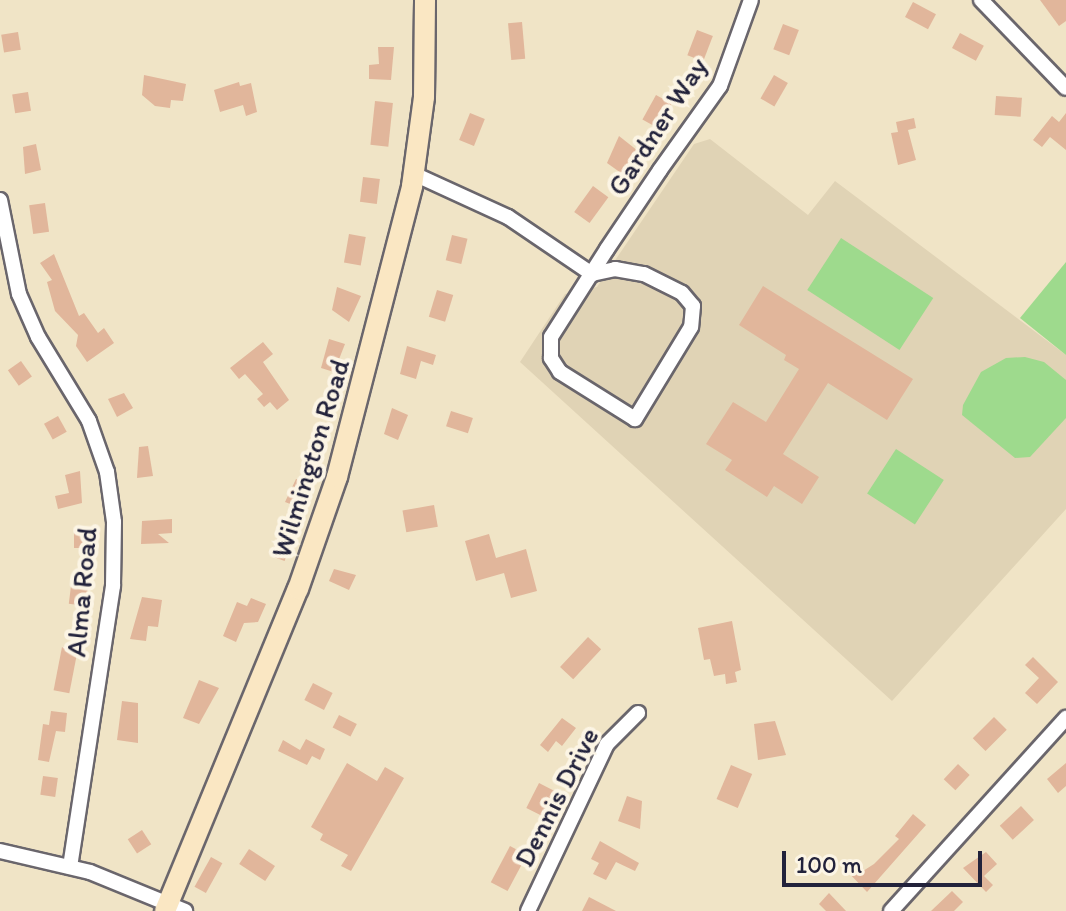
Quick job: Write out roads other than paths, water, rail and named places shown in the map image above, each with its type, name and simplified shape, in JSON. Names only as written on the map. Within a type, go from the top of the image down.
[{"type":"main road","name":"Wilmington Road","points":[[172,908],[329,504],[390,285],[414,174],[424,97],[425,0]]},
{"type":"street","name":"Gardner Way","points":[[592,274],[720,86],[751,0]]},
{"type":"street","points":[[981,0],[1066,88]]},
{"type":"street","points":[[414,174],[508,217],[592,274],[615,269],[644,274],[682,293],[693,306],[691,327],[635,419],[560,372],[551,358],[552,333],[592,274]]},
{"type":"street","name":"Alma Road","points":[[0,200],[19,294],[38,337],[96,437],[114,522],[113,586],[70,867]]},
{"type":"street","name":"Dennis Drive","points":[[528,911],[607,744],[638,713]]},
{"type":"street","points":[[891,911],[1066,718]]},
{"type":"street","points":[[0,851],[70,867],[172,908]]}]
